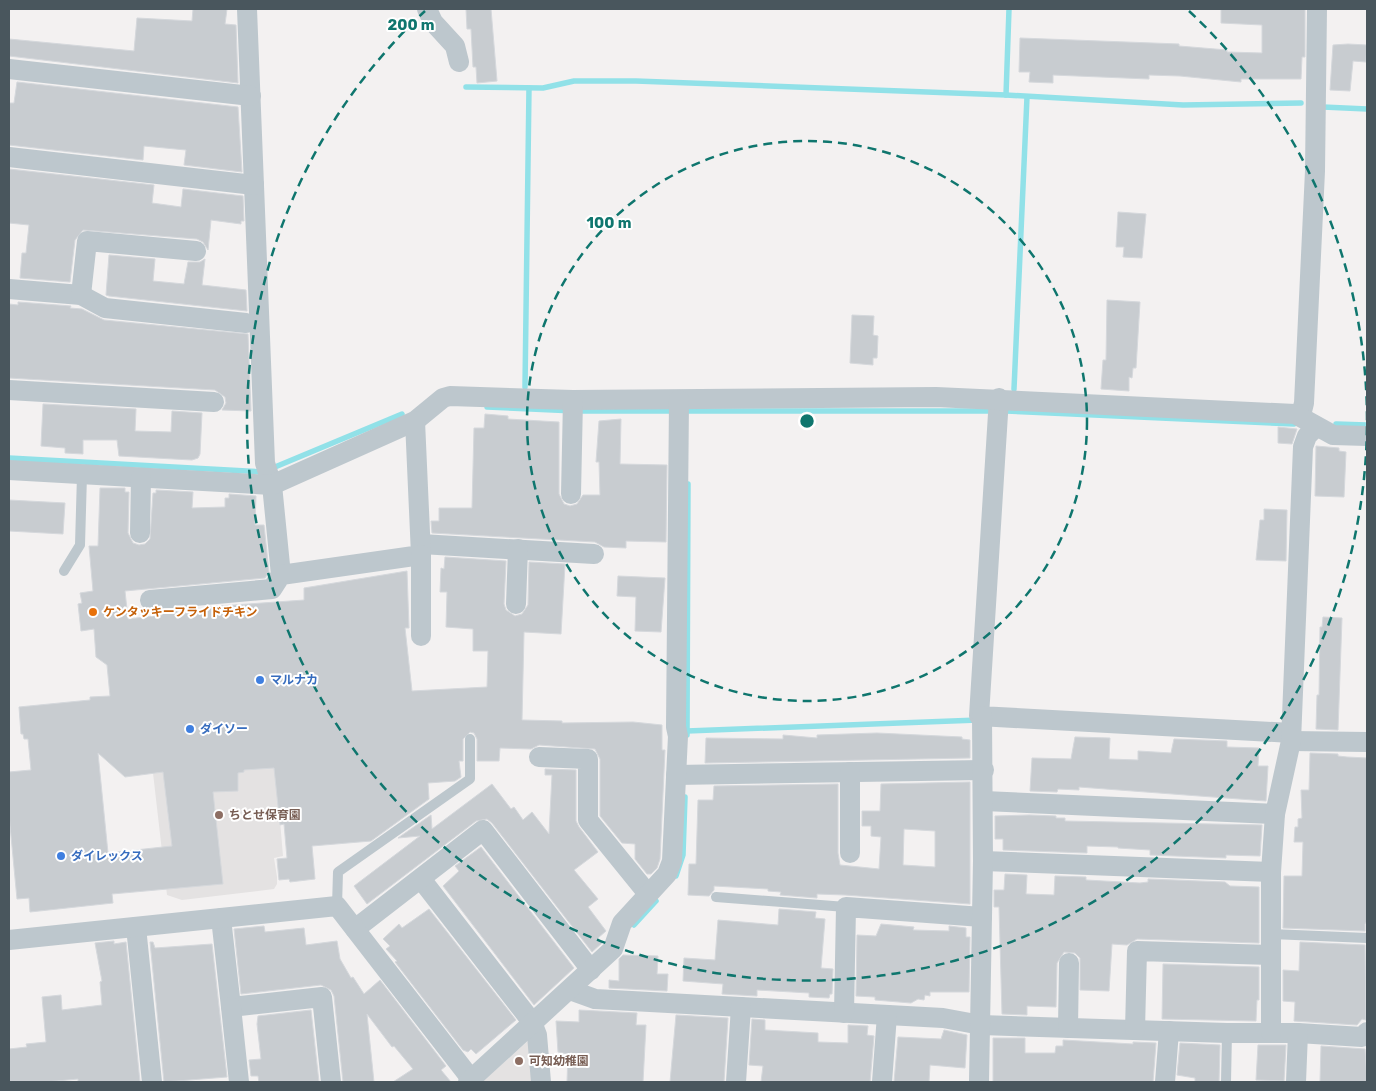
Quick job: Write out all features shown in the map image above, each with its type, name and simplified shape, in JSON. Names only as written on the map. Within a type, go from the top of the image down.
[{"type":"street","points":[[150,600],[272,589],[281,575],[269,474],[247,9]]},
{"type":"street","points":[[428,9],[433,22],[456,46],[459,62]]},
{"type":"street","points":[[1271,1032],[1271,872],[1275,814],[1291,737],[1303,447],[1309,421],[1304,403],[1314,172],[1317,9]]},
{"type":"street","points":[[9,69],[251,96]]},
{"type":"street","points":[[9,157],[254,185]]},
{"type":"street","points":[[81,295],[87,242],[196,251]]},
{"type":"street","points":[[9,289],[81,295],[105,308],[246,322]]},
{"type":"street","points":[[9,390],[214,402]]},
{"type":"street","points":[[9,470],[141,478],[269,474],[415,421],[443,398],[450,396],[573,408],[679,408],[936,397],[999,407],[1309,421],[1333,435],[1367,436]]},
{"type":"street","points":[[980,1082],[984,736],[982,719],[979,716],[999,407]]},
{"type":"street","points":[[571,494],[573,408]]},
{"type":"street","points":[[9,940],[337,906],[469,1080],[613,949],[622,923],[667,874],[672,861],[683,775],[679,408]]},
{"type":"street","points":[[415,421],[421,549],[421,636]]},
{"type":"street","points":[[140,533],[141,478]]},
{"type":"street","points":[[281,575],[421,549],[518,549],[594,554]]},
{"type":"street","points":[[516,604],[518,549]]},
{"type":"street","points":[[982,719],[1367,742]]},
{"type":"street","points":[[539,757],[588,759],[588,820],[648,894]]},
{"type":"street","points":[[683,775],[984,770]]},
{"type":"street","points":[[850,772],[850,853]]},
{"type":"street","points":[[984,802],[1275,814]]},
{"type":"street","points":[[355,929],[483,830],[591,970]]},
{"type":"street","points":[[983,861],[1271,872]]},
{"type":"street","points":[[420,878],[532,1022],[537,1035],[540,1082]]},
{"type":"street","points":[[844,1013],[846,907],[982,917]]},
{"type":"street","points":[[221,918],[239,1082]]},
{"type":"street","points":[[136,927],[152,1082]]},
{"type":"street","points":[[1135,1030],[1137,951],[1271,956]]},
{"type":"street","points":[[1068,1028],[1069,962]]},
{"type":"street","points":[[570,990],[585,998],[595,999],[943,1018],[981,1025],[1227,1033],[1271,1032],[1362,1037],[1367,1032]]},
{"type":"street","points":[[231,1007],[322,997],[331,1082]]},
{"type":"street","points":[[736,1082],[741,1007]]},
{"type":"street","points":[[882,1082],[887,1015]]},
{"type":"street","points":[[1165,1082],[1169,1031]]},
{"type":"street","points":[[1296,1082],[1298,1033]]},
{"type":"lane","points":[[64,571],[80,545],[82,475]]},
{"type":"lane","points":[[337,906],[338,872],[470,779],[470,739]]},
{"type":"lane","points":[[716,897],[846,907]]},
{"type":"lane","points":[[1271,934],[1367,938]]},
{"type":"lane","points":[[1226,1082],[1227,1033]]},
{"type":"shaded area","name":"ちとせ保育園","points":[[275,761],[283,856],[274,858],[277,884],[274,889],[182,900],[167,895],[153,773],[211,765]]},
{"type":"shaded area","name":"可知幼稚園","points":[[529,1040],[534,1082],[482,1082]]},
{"type":"building","points":[[193,9],[227,9],[225,24],[236,25],[238,83],[9,56],[9,39],[134,51],[137,18],[192,21]]},
{"type":"building","points":[[466,9],[491,9],[497,81],[477,83],[476,67],[473,67],[471,29],[467,29]]},
{"type":"building","points":[[1221,9],[1305,9],[1305,57],[1302,57],[1301,79],[1241,79],[1241,82],[1180,76],[1149,75],[1149,79],[1053,75],[1053,83],[1029,82],[1030,72],[1019,72],[1020,38],[1179,44],[1179,46],[1227,50],[1227,52],[1262,53],[1262,25],[1221,23]]},
{"type":"building","points":[[1333,45],[1367,45],[1366,62],[1353,61],[1350,91],[1330,90]]},
{"type":"building","points":[[17,82],[238,107],[242,172],[184,165],[186,150],[144,146],[143,160],[9,145],[9,103],[14,103]]},
{"type":"building","points":[[9,169],[154,185],[152,203],[181,207],[183,189],[243,196],[244,221],[241,221],[241,224],[211,220],[208,250],[203,242],[197,239],[83,230],[75,240],[70,282],[20,278],[22,253],[26,253],[29,225],[9,223]]},
{"type":"building","points":[[1118,212],[1146,214],[1142,258],[1123,257],[1124,247],[1116,247]]},
{"type":"building","points":[[109,255],[155,259],[153,281],[184,284],[188,262],[200,262],[205,259],[202,285],[246,290],[247,311],[106,295]]},
{"type":"building","points":[[1107,300],[1140,302],[1136,368],[1133,368],[1132,378],[1129,377],[1129,391],[1101,389],[1103,360],[1106,360]]},
{"type":"building","points":[[18,302],[71,306],[70,308],[82,309],[104,320],[248,334],[251,411],[222,410],[226,403],[225,397],[215,390],[9,378],[9,304],[18,305]]},
{"type":"building","points":[[852,315],[874,316],[873,335],[878,336],[877,358],[873,358],[873,365],[850,363]]},
{"type":"building","points":[[43,404],[136,409],[135,431],[171,432],[172,411],[202,413],[200,454],[198,458],[192,460],[119,456],[117,440],[83,440],[83,454],[65,453],[65,448],[41,446]]},
{"type":"building","points":[[485,414],[508,416],[508,419],[559,422],[559,494],[564,504],[570,506],[577,504],[583,495],[600,495],[599,462],[596,462],[599,421],[621,419],[620,464],[667,465],[666,542],[626,541],[626,548],[604,547],[595,542],[432,533],[431,521],[439,521],[439,508],[472,508],[474,428],[484,428]]},
{"type":"building","points":[[1278,427],[1297,429],[1292,444],[1278,443]]},
{"type":"building","points":[[1316,446],[1339,448],[1339,451],[1346,452],[1344,497],[1315,496]]},
{"type":"building","points":[[100,488],[125,488],[125,492],[129,492],[128,533],[133,543],[139,545],[145,544],[150,539],[153,493],[156,493],[156,490],[193,492],[192,508],[225,507],[225,498],[229,498],[229,494],[256,496],[255,525],[264,525],[269,572],[265,578],[125,591],[128,619],[162,615],[161,611],[177,610],[177,614],[206,611],[206,607],[304,600],[304,588],[407,571],[409,628],[405,628],[412,691],[487,687],[488,651],[473,651],[473,629],[446,627],[447,592],[440,592],[441,568],[444,569],[445,557],[506,561],[504,604],[506,610],[515,616],[522,614],[528,605],[529,562],[565,564],[561,634],[524,632],[522,720],[562,721],[562,723],[633,722],[662,725],[662,750],[665,750],[660,859],[657,868],[651,874],[647,874],[635,859],[635,844],[622,843],[600,816],[600,759],[595,749],[539,745],[531,749],[500,748],[499,761],[477,761],[477,739],[474,733],[470,732],[463,739],[463,761],[459,761],[461,777],[455,781],[428,783],[429,799],[371,841],[312,846],[315,879],[290,882],[289,879],[279,880],[277,859],[287,858],[284,824],[280,825],[274,768],[244,770],[244,772],[238,773],[238,791],[213,792],[223,884],[112,894],[113,903],[30,912],[29,898],[17,899],[9,815],[9,772],[31,770],[28,739],[24,739],[23,734],[21,734],[19,707],[90,700],[90,697],[110,696],[107,665],[96,657],[94,629],[81,631],[78,604],[82,603],[80,593],[93,591],[89,546],[98,546]],"holes":[[[98,753],[125,777],[163,772],[172,846],[108,853]]]},
{"type":"building","points":[[9,500],[65,503],[63,534],[9,531]]},
{"type":"building","points":[[1264,509],[1287,510],[1286,561],[1256,560],[1260,520],[1264,520]]},
{"type":"building","points":[[618,576],[665,578],[661,632],[635,631],[636,597],[617,596]]},
{"type":"building","points":[[1323,617],[1342,618],[1338,730],[1316,729],[1317,695],[1319,695],[1320,627],[1322,627]]},
{"type":"building","points":[[877,733],[962,737],[962,739],[970,740],[970,758],[705,763],[706,738],[783,739],[783,735],[817,738],[817,735]]},
{"type":"building","points":[[1075,737],[1110,738],[1109,759],[1138,760],[1138,751],[1171,753],[1174,739],[1227,741],[1227,747],[1259,748],[1258,766],[1268,766],[1266,801],[1079,787],[1079,790],[1058,789],[1057,792],[1030,791],[1032,758],[1071,759]]},
{"type":"building","points":[[1310,753],[1367,758],[1367,921],[1365,931],[1283,928],[1284,876],[1302,876],[1303,842],[1294,842],[1295,827],[1298,827],[1298,819],[1302,818],[1301,790],[1309,790]]},
{"type":"building","points":[[545,769],[576,770],[576,821],[598,852],[574,870],[598,899],[588,907],[606,931],[598,938],[602,943],[592,952],[487,819],[476,821],[367,904],[354,886],[420,836],[398,838],[431,815],[432,829],[492,784],[511,809],[514,807],[523,820],[532,812],[549,834],[552,775],[545,775]]},
{"type":"building","points":[[970,782],[970,904],[845,895],[817,894],[817,898],[780,895],[781,892],[768,891],[768,889],[714,886],[714,890],[709,896],[688,895],[689,864],[696,864],[698,800],[713,800],[714,786],[838,784],[838,853],[840,865],[879,869],[881,837],[871,836],[871,826],[862,826],[862,811],[880,811],[881,784]],"holes":[[[904,829],[935,831],[935,867],[903,865]]]},
{"type":"building","points":[[995,816],[1056,816],[1056,818],[1065,818],[1065,821],[1262,825],[1260,856],[1226,855],[1226,858],[1150,855],[1150,850],[1087,846],[1087,853],[1003,850],[1003,839],[995,839]]},
{"type":"building","points":[[481,847],[574,968],[534,1005],[443,886],[459,871],[455,866]]},
{"type":"building","points":[[1005,874],[1027,875],[1026,894],[1054,895],[1055,876],[1086,877],[1086,880],[1140,883],[1148,882],[1148,879],[1225,882],[1230,886],[1259,887],[1259,943],[1137,939],[1127,945],[1112,944],[1109,991],[1080,990],[1080,958],[1075,953],[1064,952],[1057,963],[1056,1007],[1027,1006],[1027,1015],[1002,1014],[999,907],[994,907],[994,890],[1004,890]]},
{"type":"building","points":[[429,909],[516,1020],[476,1054],[471,1049],[468,1052],[463,1050],[386,949],[390,946],[383,939],[399,924],[402,928]]},
{"type":"building","points":[[779,909],[816,912],[815,918],[825,919],[821,968],[833,969],[832,994],[830,994],[829,998],[809,997],[809,993],[757,990],[757,996],[722,994],[723,984],[683,981],[684,958],[715,960],[718,920],[778,925]]},
{"type":"building","points":[[881,924],[914,927],[913,930],[949,931],[949,926],[966,928],[966,937],[970,937],[969,992],[930,992],[930,996],[925,995],[924,1000],[918,999],[911,1003],[875,1000],[875,997],[856,996],[857,935],[876,936]]},
{"type":"building","points":[[264,926],[265,932],[304,928],[306,945],[337,941],[340,959],[351,978],[353,977],[364,994],[380,980],[446,1066],[441,1070],[451,1082],[393,1082],[413,1069],[394,1046],[392,1047],[367,1014],[374,1082],[343,1082],[334,996],[331,990],[321,985],[241,994],[234,929]]},
{"type":"building","points":[[114,941],[114,944],[126,942],[140,1082],[78,1082],[78,1079],[46,1082],[9,1082],[9,1049],[27,1047],[26,1044],[46,1042],[42,997],[61,995],[62,1010],[102,1005],[100,982],[102,981],[95,943]]},
{"type":"building","points":[[150,942],[153,942],[155,948],[212,944],[227,1077],[164,1082]]},
{"type":"building","points":[[1300,942],[1365,945],[1366,1020],[1362,1019],[1357,1025],[1294,1021],[1295,1002],[1283,1001],[1283,970],[1299,971]]},
{"type":"building","points":[[623,955],[658,956],[657,974],[668,974],[667,991],[609,988],[609,980],[619,981],[619,959]]},
{"type":"building","points":[[1163,964],[1259,967],[1259,1000],[1257,1000],[1256,1021],[1162,1019]]},
{"type":"building","points":[[311,1010],[319,1082],[259,1082],[258,1076],[251,1076],[249,1060],[261,1059],[257,1024],[258,1016]]},
{"type":"building","points":[[579,1010],[637,1013],[636,1025],[646,1025],[643,1082],[567,1082],[568,1054],[558,1052],[556,1021],[579,1022]]},
{"type":"building","points":[[676,1015],[728,1018],[724,1082],[670,1082]]},
{"type":"building","points":[[752,1019],[765,1020],[765,1030],[818,1033],[818,1042],[848,1043],[848,1025],[868,1026],[867,1035],[874,1036],[870,1082],[761,1082],[763,1066],[749,1065]]},
{"type":"building","points":[[944,1030],[967,1035],[965,1068],[930,1065],[929,1082],[894,1082],[898,1037],[941,1039]]},
{"type":"building","points":[[993,1038],[1025,1038],[1025,1053],[1055,1053],[1056,1046],[1063,1046],[1063,1040],[1133,1044],[1133,1042],[1156,1043],[1153,1082],[993,1082]]},
{"type":"building","points":[[1180,1043],[1220,1045],[1219,1082],[1195,1082],[1195,1078],[1177,1075]]},
{"type":"building","points":[[1258,1045],[1286,1045],[1284,1081],[1256,1080]]},
{"type":"building","points":[[1321,1046],[1365,1049],[1367,1082],[1320,1082]]},
{"type":"waterway","points":[[1006,95],[1009,9]]},
{"type":"waterway","points":[[466,87],[543,88],[574,81],[636,81],[1006,95],[1183,105],[1301,103]]},
{"type":"waterway","points":[[525,387],[529,88]]},
{"type":"waterway","points":[[1014,389],[1027,97]]},
{"type":"waterway","points":[[1323,107],[1367,109]]},
{"type":"waterway","points":[[487,407],[575,411],[1006,411],[1294,424]]},
{"type":"waterway","points":[[9,458],[263,472],[402,414]]},
{"type":"waterway","points":[[1336,424],[1367,425]]},
{"type":"waterway","points":[[687,735],[688,484]]},
{"type":"waterway","points":[[687,731],[978,720]]},
{"type":"waterway","points":[[676,876],[683,855],[685,797]]},
{"type":"waterway","points":[[634,925],[656,901]]},
{"type":"place","name":"ケンタッキーフライドチキン","points":[[93,612]]},
{"type":"place","name":"マルナカ","points":[[260,680]]},
{"type":"place","name":"ダイソー","points":[[190,729]]},
{"type":"place","name":"ちとせ保育園","points":[[219,815]]},
{"type":"place","name":"ダイレックス","points":[[61,856]]},
{"type":"place","name":"可知幼稚園","points":[[519,1061]]}]
